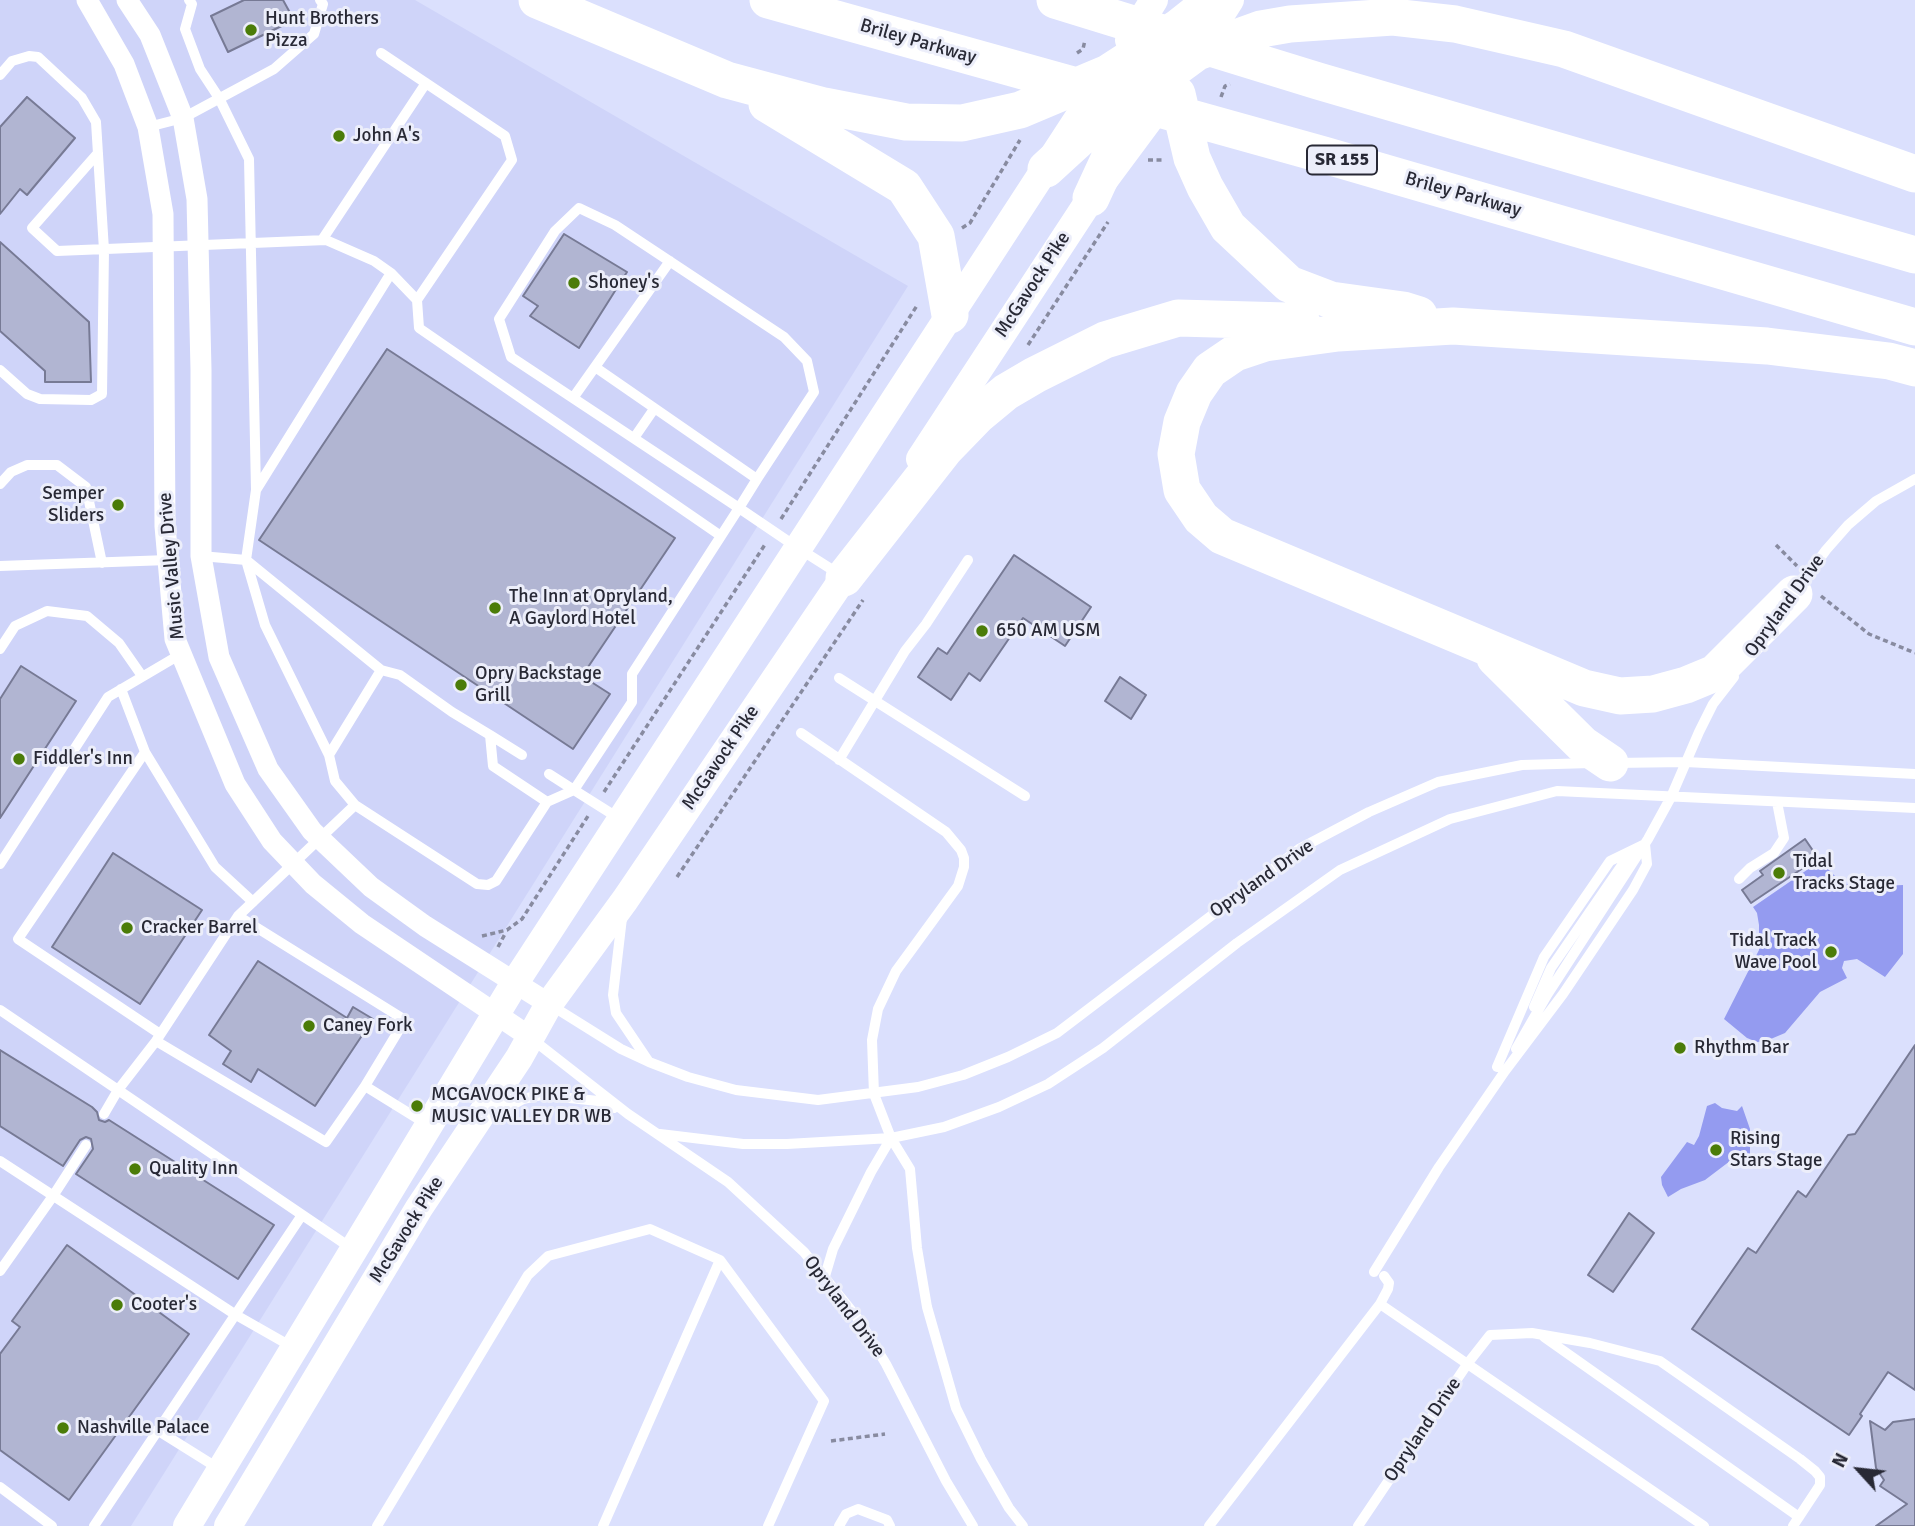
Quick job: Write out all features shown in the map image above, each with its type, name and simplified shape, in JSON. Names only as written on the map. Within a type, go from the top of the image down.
[{"type":"highway","points":[[537,0],[727,80],[824,106],[906,122],[962,123],[1121,85]]},
{"type":"highway","name":"Briley Parkway","points":[[768,0],[1311,151],[1915,327]]},
{"type":"highway","points":[[1055,0],[1331,85],[1915,255]]},
{"type":"highway","points":[[1046,169],[1121,85],[1181,46],[1224,0]]},
{"type":"highway","points":[[1465,0],[1564,49]]},
{"type":"highway","points":[[1091,198],[1122,147],[1121,85],[1142,18],[1181,46],[1290,24],[1393,17],[1455,24],[1564,49],[1915,174]]},
{"type":"highway","points":[[1181,46],[1192,158],[1227,227],[1289,284],[1331,300],[1403,310],[1453,326]]},
{"type":"highway","points":[[727,80],[904,187],[936,236],[935,307]]},
{"type":"highway","points":[[844,578],[944,449],[977,416],[1006,393],[1105,340],[1178,318],[1287,321],[1338,333]]},
{"type":"highway","points":[[1800,585],[1715,674],[1653,694],[1620,696],[1584,688],[1222,536],[1201,517],[1182,490],[1176,454],[1182,422],[1194,393],[1210,370],[1236,353],[1265,343],[1338,333],[1453,326],[1767,346],[1889,361],[1915,368]]},
{"type":"highway","points":[[1480,643],[1582,744],[1610,763]]},
{"type":"street","name":"Music Valley Drive","points":[[88,0],[124,64],[148,127],[163,214],[165,526],[175,639],[235,783],[272,841],[313,884],[362,924],[530,1037]]},
{"type":"street","name":"Music Valley Drive","points":[[127,0],[150,35],[183,118],[197,199],[201,555],[219,657],[268,769],[312,831],[371,887],[425,926],[549,1004]]},
{"type":"street","points":[[1122,147],[1181,46]]},
{"type":"street","name":"McGavock Pike","points":[[187,1526],[496,1013],[798,548],[935,307],[1046,169]]},
{"type":"street","name":"McGavock Pike","points":[[228,1526],[419,1208],[549,1004],[625,900],[844,578],[1091,198]]},
{"type":"street","points":[[168,560],[201,555]]},
{"type":"street","points":[[181,653],[217,646]]},
{"type":"lane","points":[[189,0],[192,4],[185,29],[200,69],[219,98],[249,159],[256,490],[246,560],[265,625],[329,755],[335,781],[355,805],[477,884],[488,885],[496,881],[547,803],[574,790],[632,702],[632,674],[739,508],[757,479],[814,392],[807,361],[784,337],[615,225],[579,208],[555,231],[499,319],[511,357],[634,438],[739,508],[774,531],[798,548],[844,578]]},
{"type":"lane","points":[[148,127],[183,118],[274,69],[314,34],[323,4],[320,0]]},
{"type":"lane","points":[[381,53],[505,136],[512,160],[417,300],[419,328],[721,536]]},
{"type":"lane","points":[[0,75],[12,61],[29,56],[38,57],[82,98],[96,122],[104,250],[103,394],[91,400],[40,399],[27,394],[0,370]]},
{"type":"lane","points":[[322,240],[426,83]]},
{"type":"lane","points":[[98,153],[32,228],[57,251],[322,240],[374,261],[391,273],[417,300]]},
{"type":"lane","points":[[573,398],[670,261]]},
{"type":"lane","points":[[256,490],[391,273]]},
{"type":"lane","points":[[595,368],[757,479]]},
{"type":"lane","points":[[634,438],[654,409]]},
{"type":"lane","points":[[0,484],[11,472],[27,465],[57,465],[86,487],[102,563]]},
{"type":"lane","name":"Opryland Drive","points":[[1751,654],[1848,524],[1876,501],[1915,479]]},
{"type":"lane","points":[[201,555],[246,560],[381,670],[400,675],[452,712],[522,755]]},
{"type":"lane","points":[[0,566],[168,560]]},
{"type":"lane","points":[[839,760],[905,651],[968,560]]},
{"type":"lane","points":[[0,649],[15,626],[47,611],[86,616],[119,643],[142,676]]},
{"type":"lane","points":[[0,864],[108,697],[181,653]]},
{"type":"lane","name":"Opryland Drive","points":[[1671,797],[1713,704],[1744,664]]},
{"type":"lane","points":[[329,755],[381,670]]},
{"type":"lane","points":[[839,678],[1025,796]]},
{"type":"lane","points":[[121,689],[145,752],[215,867],[253,902]]},
{"type":"lane","points":[[801,733],[946,832],[961,850],[964,859],[962,876],[950,898],[896,971],[878,1009],[872,1040],[874,1094],[891,1138],[910,1169],[927,1307],[939,1358],[956,1408],[981,1460],[1009,1508],[1023,1526]]},
{"type":"lane","points":[[490,735],[493,766],[547,803]]},
{"type":"lane","points":[[145,752],[18,939],[158,1037],[326,1142],[365,1086],[405,1020],[238,916]]},
{"type":"lane","name":"Opryland Drive","points":[[549,1004],[621,1049],[649,1062],[688,1077],[736,1090],[818,1100],[918,1087],[963,1075],[1057,1033],[1299,849],[1369,811],[1438,782],[1522,765],[1610,763],[1686,762],[1915,774]]},
{"type":"lane","points":[[549,774],[622,820]]},
{"type":"lane","name":"Opryland Drive","points":[[660,1134],[743,1144],[891,1138],[944,1127],[999,1107],[1048,1084],[1104,1048],[1237,943],[1340,870],[1450,819],[1557,791],[1915,808]]},
{"type":"lane","points":[[1209,1526],[1380,1304],[1389,1283],[1379,1274],[1439,1167],[1645,844],[1671,797]]},
{"type":"lane","points":[[1739,879],[1750,868],[1774,853],[1784,838],[1777,802]]},
{"type":"lane","points":[[104,1114],[238,916],[355,805]]},
{"type":"lane","points":[[1501,1069],[1544,957],[1610,861],[1645,844]]},
{"type":"lane","points":[[1501,1069],[1563,994],[1633,890],[1647,864],[1645,844]]},
{"type":"lane","points":[[1522,1035],[1551,968],[1633,849]]},
{"type":"lane","points":[[625,900],[614,995],[617,1013],[649,1062]]},
{"type":"lane","points":[[0,1010],[354,1250]]},
{"type":"lane","name":"Opryland Drive","points":[[530,1037],[628,1114],[728,1182],[804,1252],[859,1320],[886,1364],[946,1481],[973,1526]]},
{"type":"lane","points":[[365,1086],[428,1125]]},
{"type":"lane","points":[[470,1131],[523,1099],[541,1095],[598,1101],[628,1114]]},
{"type":"lane","points":[[825,1276],[833,1249],[891,1138]]},
{"type":"lane","points":[[0,1271],[86,1145]]},
{"type":"lane","points":[[0,1161],[236,1315],[294,1348]]},
{"type":"lane","points":[[94,1526],[302,1215]]},
{"type":"lane","points":[[377,1526],[528,1275],[548,1256],[650,1229],[720,1260],[824,1401],[768,1526]]},
{"type":"lane","points":[[603,1526],[720,1260]]},
{"type":"lane","points":[[1380,1304],[1704,1526]]},
{"type":"lane","name":"Opryland Drive","points":[[1358,1526],[1468,1363],[1490,1335],[1541,1335]]},
{"type":"lane","points":[[1541,1335],[1590,1343],[1660,1362],[1800,1459],[1820,1477],[1821,1485],[1796,1522],[1541,1335]]},
{"type":"lane","points":[[157,1430],[221,1470]]},
{"type":"lane","points":[[0,1487],[51,1526]]},
{"type":"lane","points":[[839,1526],[846,1514],[858,1509],[887,1520],[890,1526]]},
{"type":"path","points":[[1220,99],[1225,86],[1235,82]]},
{"type":"path","points":[[936,236],[970,223],[1021,140],[1013,140],[1020,110]]},
{"type":"path","points":[[481,936],[507,930],[522,919],[774,531],[935,307]]},
{"type":"path","points":[[1776,545],[1800,585],[1822,597],[1869,634],[1915,653]]},
{"type":"path","points":[[831,1441],[885,1434]]},
{"type":"shaded area","points":[[0,0],[415,0],[908,286],[131,1526],[0,1526]]},
{"type":"water","name":"Tidal Track Wave Pool","points":[[1820,861],[1841,882],[1850,885],[1903,885],[1903,954],[1885,977],[1857,959],[1844,961],[1842,968],[1847,978],[1820,992],[1785,1033],[1757,1042],[1747,1038],[1724,1019],[1759,950],[1759,925],[1753,907]]},
{"type":"water","name":"Rising Stars Stage","points":[[1715,1103],[1722,1108],[1737,1111],[1742,1106],[1750,1129],[1750,1154],[1734,1158],[1705,1180],[1668,1197],[1661,1177],[1687,1142],[1694,1145],[1707,1106]]},
{"type":"building","points":[[244,0],[283,0],[294,20],[228,52],[211,16]]},
{"type":"building","points":[[27,97],[75,138],[27,195],[20,189],[0,214],[0,127]]},
{"type":"building","name":"Shoney's","points":[[564,234],[627,272],[579,348],[530,316],[538,306],[523,296]]},
{"type":"building","points":[[0,242],[89,322],[91,382],[45,382],[45,371],[0,331]]},
{"type":"building","name":"The Inn at Opryland, A Gaylord Hotel","points":[[387,349],[675,538],[582,676],[610,694],[573,749],[259,540]]},
{"type":"building","points":[[1014,555],[1091,607],[1065,646],[1023,618],[980,681],[969,673],[951,700],[918,677],[938,648],[947,654]]},
{"type":"building","name":"Fiddler's Inn","points":[[21,666],[76,701],[0,818],[0,699]]},
{"type":"building","points":[[1120,677],[1146,695],[1131,719],[1105,701]]},
{"type":"building","name":"Tidal Tracks Stage","points":[[1805,839],[1818,858],[1751,903],[1742,890],[1763,875],[1760,871]]},
{"type":"building","name":"Cracker Barrel","points":[[113,853],[202,910],[140,1004],[52,947]]},
{"type":"building","points":[[258,961],[347,1018],[353,1007],[373,1019],[315,1106],[258,1069],[251,1082],[223,1064],[231,1051],[209,1035]]},
{"type":"building","points":[[1915,1045],[1915,1390],[1888,1372],[1849,1435],[1692,1329],[1748,1248],[1756,1253],[1798,1191],[1806,1197],[1848,1135],[1855,1134]]},
{"type":"building","name":"Quality Inn","points":[[0,1050],[92,1107],[99,1120],[109,1120],[274,1225],[238,1279],[76,1174],[93,1149],[91,1139],[86,1137],[80,1140],[63,1166],[0,1126]]},
{"type":"building","points":[[1629,1213],[1654,1233],[1613,1292],[1588,1275]]},
{"type":"building","points":[[67,1245],[189,1334],[69,1500],[0,1450],[0,1354],[20,1327],[12,1321]]},
{"type":"building","points":[[1915,1419],[1915,1526],[1876,1526],[1907,1504],[1880,1486],[1884,1480],[1876,1468],[1870,1421],[1885,1430],[1893,1422]]},
{"type":"place","name":"Hunt Brothers Pizza","points":[[251,30]]},
{"type":"place","name":"John A's","points":[[339,136]]},
{"type":"place","name":"Shoney's","points":[[574,283]]},
{"type":"place","name":"Semper Sliders","points":[[118,505]]},
{"type":"place","name":"The Inn at Opryland, A Gaylord Hotel","points":[[495,608]]},
{"type":"place","name":"650 AM USM","points":[[982,631]]},
{"type":"place","name":"Opry Backstage Grill","points":[[461,685]]},
{"type":"place","name":"Fiddler's Inn","points":[[19,759]]},
{"type":"place","name":"Tidal Tracks Stage","points":[[1779,873]]},
{"type":"place","name":"Cracker Barrel","points":[[127,928]]},
{"type":"place","name":"Tidal Track Wave Pool","points":[[1831,952]]},
{"type":"place","name":"Caney Fork","points":[[309,1026]]},
{"type":"place","name":"Rhythm Bar","points":[[1680,1048]]},
{"type":"place","name":"MCGAVOCK PIKE & MUSIC VALLEY DR WB","points":[[417,1106]]},
{"type":"place","name":"Rising Stars Stage","points":[[1716,1150]]},
{"type":"place","name":"Quality Inn","points":[[135,1169]]},
{"type":"place","name":"Cooter's","points":[[117,1305]]},
{"type":"place","name":"Nashville Palace","points":[[63,1428]]}]
